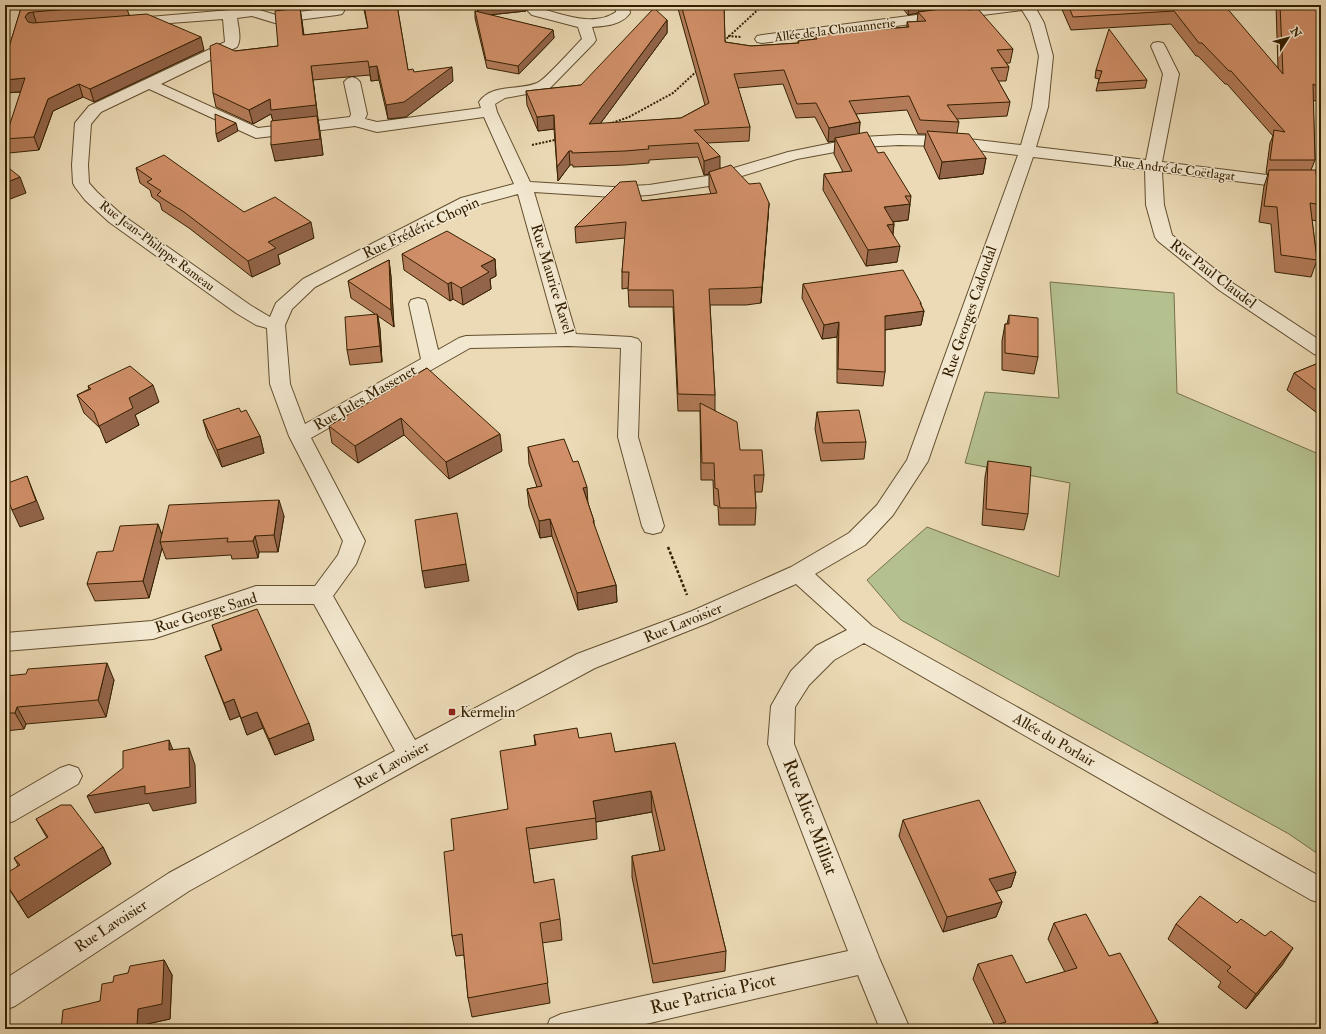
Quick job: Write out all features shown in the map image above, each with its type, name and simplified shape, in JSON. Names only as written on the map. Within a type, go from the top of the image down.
[{"type":"street","points":[[529,5],[537,12],[584,24],[608,21],[618,18],[623,13],[622,5]]},
{"type":"street","name":"Allée de la Chouannerie","points":[[762,39],[1026,5]]},
{"type":"street","name":"Rue Georges Cadoudal","points":[[799,573],[857,539],[885,510],[917,461],[1026,152],[1040,107],[1046,56],[1037,23],[1026,5]]},
{"type":"street","points":[[121,23],[253,12],[275,19],[337,13]]},
{"type":"street","name":"Rue Jean-Philippe Rameau","points":[[228,14],[232,30],[232,44],[95,109],[83,123],[80,165],[81,183],[91,196],[115,218],[243,309],[263,321],[276,325]]},
{"type":"street","points":[[148,83],[256,133],[356,121],[377,127],[489,112],[487,102],[501,94],[543,87],[589,40],[584,24]]},
{"type":"street","name":"Rue Paul Claudel","points":[[1158,46],[1172,74],[1153,166],[1155,206],[1164,236],[1225,286],[1321,350]]},
{"type":"street","points":[[352,82],[359,114],[356,121]]},
{"type":"street","name":"Rue Maurice Ravel","points":[[489,112],[524,187],[568,340],[631,342],[628,437],[654,526]]},
{"type":"street","name":"Rue Frédéric Chopin","points":[[321,595],[348,558],[354,541],[299,436],[280,384],[276,325],[283,307],[309,283],[467,202],[524,187],[546,186],[613,192],[649,190],[709,181],[794,155],[862,142],[899,140],[943,141],[1026,152]]},
{"type":"street","name":"Rue André de Coëtlagat","points":[[1026,152],[1267,180],[1321,180]]},
{"type":"street","name":"Rue Jules Massenet","points":[[418,304],[431,361]]},
{"type":"street","name":"Rue Jules Massenet","points":[[299,436],[466,342],[568,340]]},
{"type":"street","name":"Rue Lavoisier","points":[[5,996],[179,882],[410,755],[586,661],[700,617],[799,573]]},
{"type":"street","name":"Allée du Porlair","points":[[799,573],[864,632],[1321,891]]},
{"type":"street","name":"Rue George Sand","points":[[5,642],[153,630],[256,595],[321,595]]},
{"type":"street","points":[[321,595],[410,755]]},
{"type":"street","name":"Rue Alice Milliat","points":[[864,632],[825,653],[800,678],[783,706],[781,744],[866,960],[895,1029]]},
{"type":"street","points":[[5,813],[69,776]]},
{"type":"street","name":"Rue Patricia Picot","points":[[561,1029],[866,960]]},
{"type":"path","points":[[723,41],[763,5]]},
{"type":"path","points":[[604,126],[629,117],[673,93],[701,67]]},
{"type":"path","points":[[507,151],[561,138]]},
{"type":"path","points":[[654,526],[663,534],[686,593],[700,617]]},
{"type":"green space","points":[[1050,282],[1174,293],[1177,393],[1321,455],[1321,856],[1289,834],[901,620],[867,580],[927,527],[1059,577],[1070,483],[965,463],[985,392],[1059,398]]},
{"type":"building","points":[[22,5],[119,5],[33,12],[28,13],[25,17],[28,22],[33,23],[147,14],[201,37],[90,89],[79,84],[48,99],[34,137],[5,139],[25,78],[5,80],[5,60]]},
{"type":"building","points":[[364,5],[397,5],[408,70],[413,69],[414,72],[452,67],[404,102],[386,105],[377,66],[369,67],[368,61],[311,66],[316,105],[271,110],[270,99],[249,110],[213,93],[210,46],[217,43],[235,51],[278,46],[275,11],[300,8],[303,35],[368,28]]},
{"type":"building","points":[[477,5],[507,5],[478,8]]},
{"type":"building","points":[[681,5],[724,5],[725,42],[751,46],[799,43],[798,41],[817,39],[815,35],[909,27],[907,22],[926,21],[918,12],[964,6],[968,10],[978,9],[1013,49],[997,50],[1009,67],[991,68],[1010,102],[947,105],[959,122],[920,120],[909,96],[849,101],[860,122],[829,128],[816,103],[797,104],[784,70],[734,74],[750,127],[694,130],[720,156],[704,161],[698,143],[648,146],[649,149],[625,151],[572,153],[572,151],[569,151],[557,167],[554,115],[537,117],[526,91],[581,85],[654,8],[667,20],[589,124],[681,118],[709,103]]},
{"type":"building","points":[[1068,5],[1218,5],[1220,7],[1226,7],[1283,74],[1280,5],[1318,5],[1321,34],[1321,88],[1313,84],[1315,160],[1270,160],[1274,130],[1285,132],[1231,71],[1229,71],[1202,43],[1199,43],[1174,11],[1073,17]]},
{"type":"building","points":[[475,11],[553,30],[518,66],[486,60]]},
{"type":"building","points":[[1109,29],[1147,80],[1098,83],[1102,71],[1096,70]]},
{"type":"building","points":[[215,114],[236,123],[216,134]]},
{"type":"building","points":[[317,116],[320,139],[271,145],[271,121]]},
{"type":"building","points":[[927,131],[969,134],[986,158],[942,162]]},
{"type":"building","points":[[867,132],[878,153],[884,152],[911,196],[905,196],[910,204],[884,207],[894,224],[887,225],[900,246],[868,250],[824,174],[852,171],[835,138]]},
{"type":"building","points":[[164,155],[244,212],[275,197],[311,222],[268,242],[276,248],[248,261],[184,212],[157,195],[161,191],[147,182],[152,179],[136,168]]},
{"type":"building","points":[[5,165],[20,177],[5,183]]},
{"type":"building","points":[[731,165],[749,184],[760,183],[769,203],[762,287],[709,289],[715,395],[678,394],[673,290],[628,290],[629,272],[622,272],[626,222],[575,227],[620,182],[636,181],[642,201],[717,193],[709,172]]},
{"type":"building","points":[[1269,170],[1316,170],[1316,174],[1321,175],[1321,205],[1310,203],[1317,260],[1281,255],[1277,207],[1264,206]]},
{"type":"building","points":[[447,231],[495,259],[481,266],[489,272],[461,288],[451,282],[448,284],[402,254]]},
{"type":"building","points":[[389,260],[391,310],[348,281]]},
{"type":"building","points":[[903,270],[924,311],[885,316],[885,372],[838,369],[839,322],[824,325],[803,284]]},
{"type":"building","points":[[377,314],[380,346],[347,350],[345,317]]},
{"type":"building","points":[[1009,315],[1038,318],[1038,357],[1005,353],[1005,324],[1009,324]]},
{"type":"building","points":[[1321,362],[1321,394],[1294,373]]},
{"type":"building","points":[[130,366],[153,385],[129,398],[133,408],[99,426],[94,412],[77,395],[91,389],[88,386]]},
{"type":"building","points":[[427,368],[500,434],[446,462],[401,418],[355,446],[329,426]]},
{"type":"building","points":[[700,403],[737,422],[740,450],[762,450],[764,475],[754,475],[756,508],[720,508],[718,489],[715,488],[714,463],[702,463]]},
{"type":"building","points":[[239,408],[241,412],[246,410],[260,436],[217,450],[203,420]]},
{"type":"building","points":[[859,410],[866,442],[823,443],[817,412]]},
{"type":"building","points":[[564,439],[573,462],[578,461],[587,487],[583,488],[593,521],[616,585],[577,593],[550,519],[539,521],[527,489],[542,486],[528,447]]},
{"type":"building","points":[[988,461],[1031,467],[1028,514],[986,509]]},
{"type":"building","points":[[27,476],[36,501],[12,510],[5,492],[5,484]]},
{"type":"building","points":[[279,500],[274,535],[255,536],[253,541],[227,542],[228,538],[160,542],[169,505]]},
{"type":"building","points":[[457,513],[466,564],[422,571],[415,520]]},
{"type":"building","points":[[158,524],[143,581],[87,584],[97,552],[113,551],[120,526]]},
{"type":"building","points":[[257,609],[309,723],[269,739],[257,712],[241,718],[234,699],[224,703],[205,656],[222,650],[212,625]]},
{"type":"building","points":[[107,663],[98,700],[17,707],[15,713],[5,713],[5,676],[26,674],[28,669]]},
{"type":"building","points":[[577,728],[579,738],[611,733],[615,752],[675,743],[726,951],[653,964],[632,856],[665,850],[651,791],[593,801],[596,818],[526,828],[534,883],[554,879],[560,919],[540,923],[548,983],[468,998],[462,934],[452,936],[444,852],[454,850],[451,819],[508,809],[500,751],[536,745],[534,735]]},
{"type":"building","points":[[169,740],[169,750],[189,748],[190,787],[145,794],[145,786],[87,796],[123,768],[123,751]]},
{"type":"building","points":[[979,800],[1016,872],[989,879],[1002,902],[947,917],[903,820]]},
{"type":"building","points":[[61,805],[71,805],[103,847],[18,902],[5,882],[5,874],[20,865],[14,858],[48,837],[36,819]]},
{"type":"building","points":[[1200,896],[1237,923],[1241,919],[1265,936],[1271,931],[1293,948],[1256,994],[1227,971],[1231,967],[1176,924]]},
{"type":"building","points":[[1086,914],[1109,956],[1120,953],[1158,1022],[1136,1029],[998,1029],[996,1025],[1006,1022],[978,964],[1012,955],[1026,983],[1077,968],[1054,923]]},
{"type":"building","points":[[164,960],[162,1004],[138,1009],[137,1026],[116,1029],[61,1029],[63,1010],[100,1001],[102,984],[113,982],[114,976],[128,973],[130,966]]},
{"type":"building","points":[[1321,1018],[1321,1029],[1312,1029]]},
{"type":"place","name":"Kermelin","points":[[452,712]]}]
